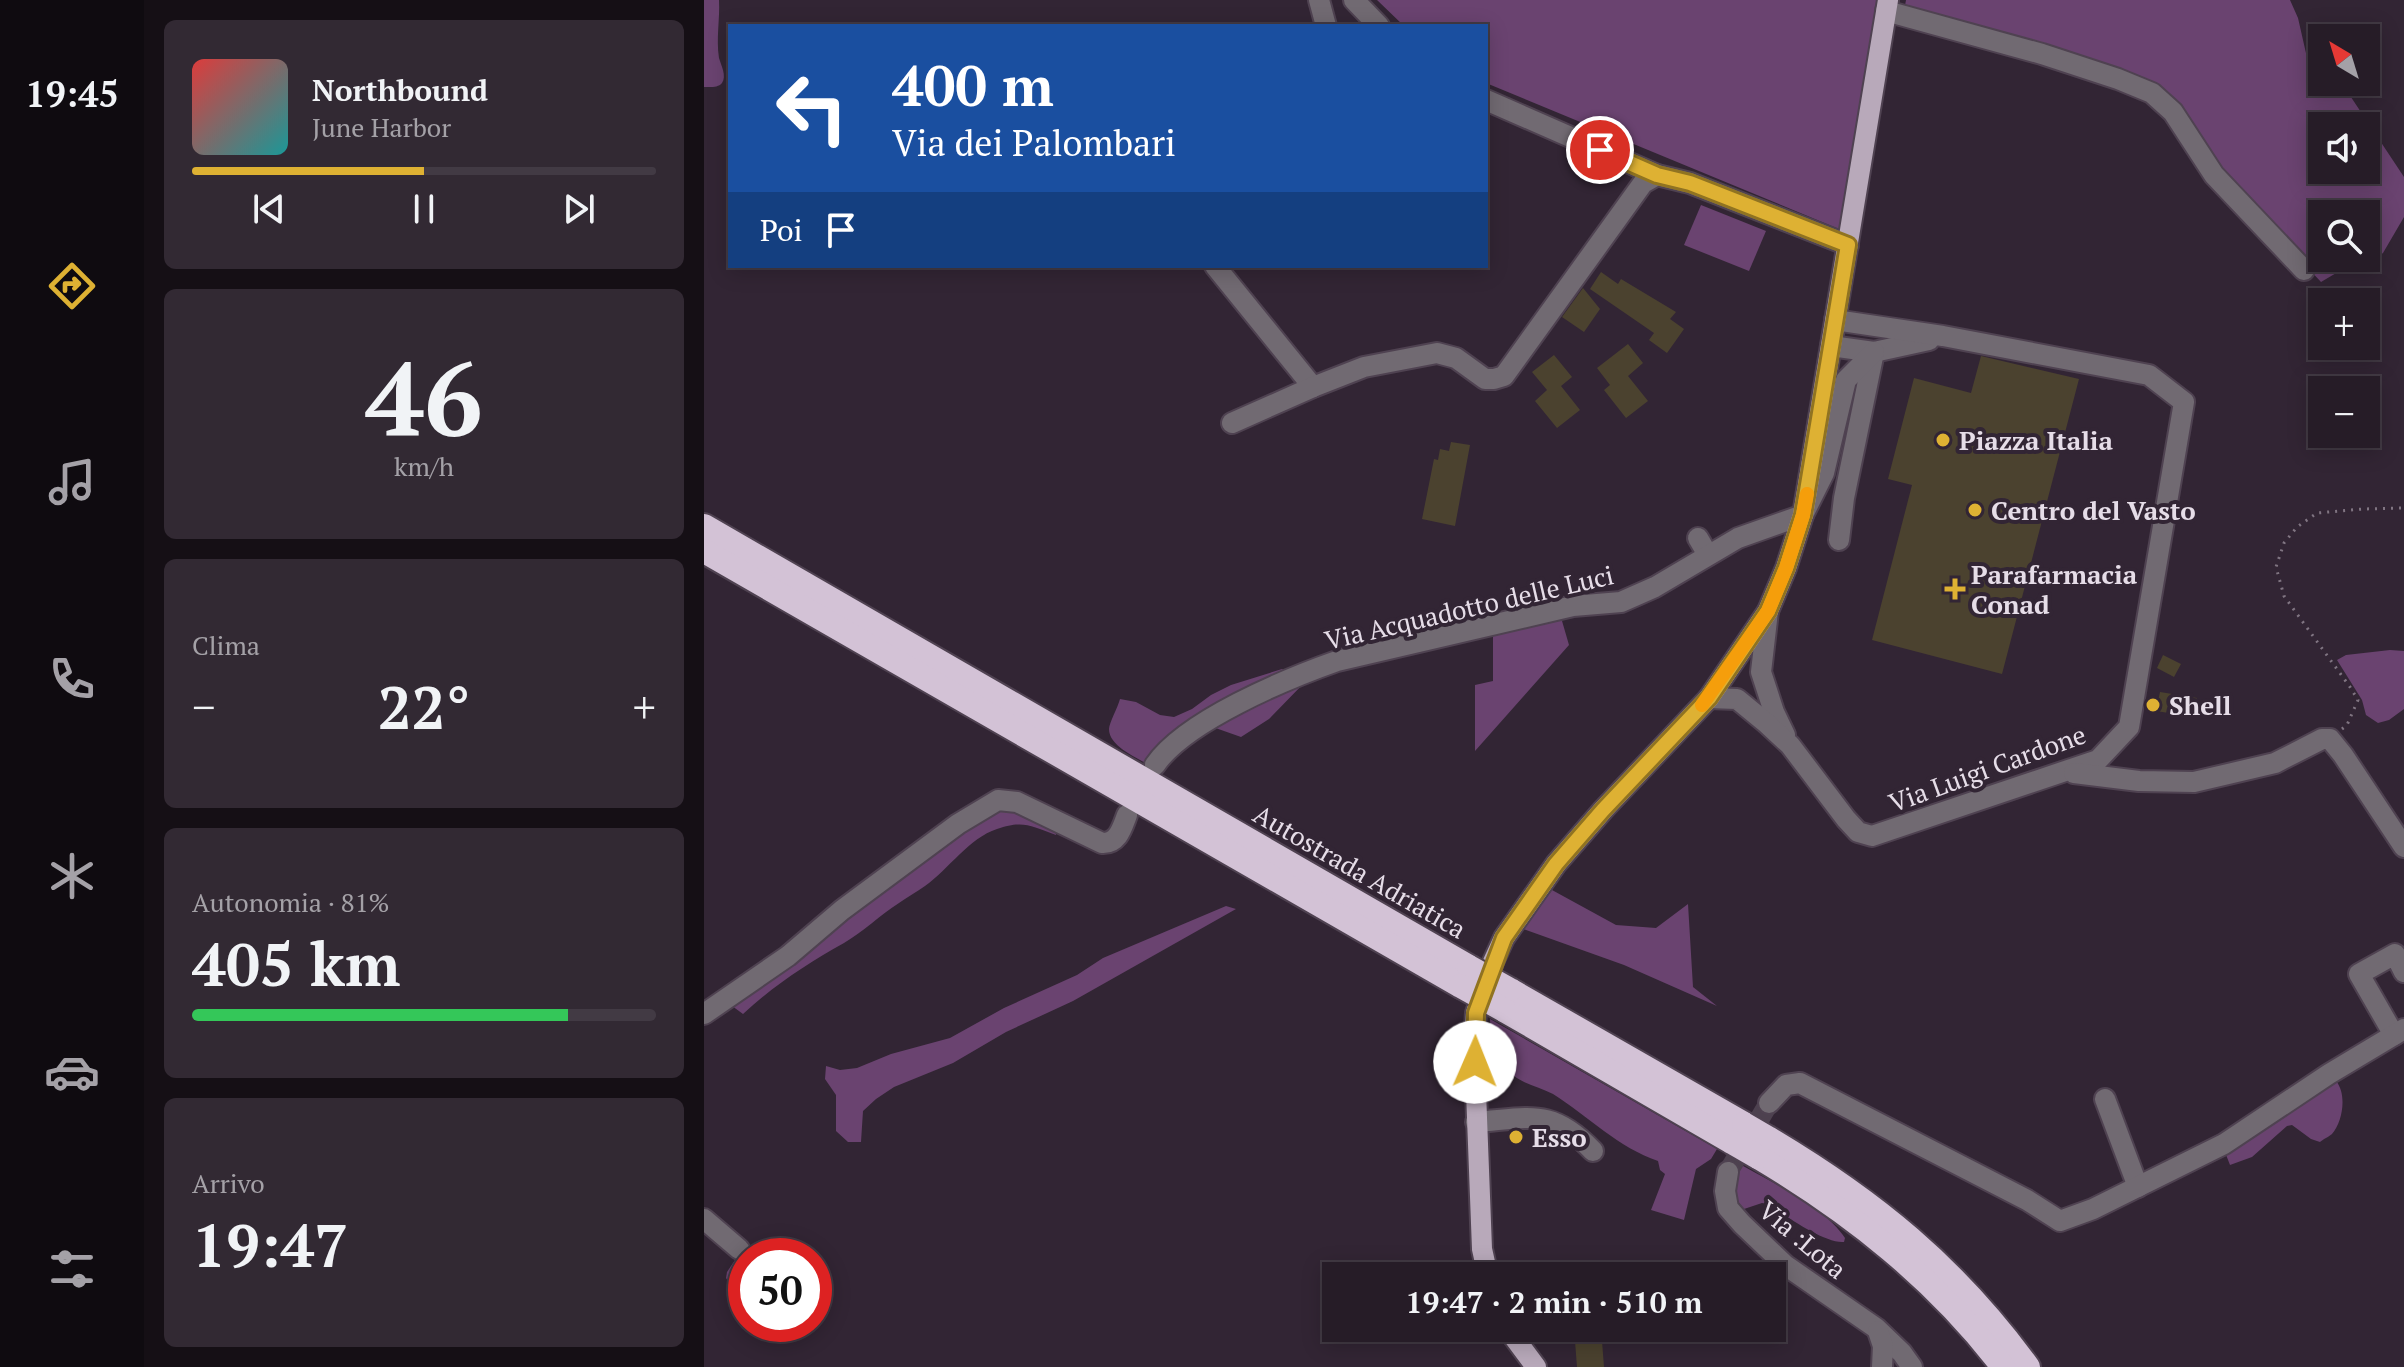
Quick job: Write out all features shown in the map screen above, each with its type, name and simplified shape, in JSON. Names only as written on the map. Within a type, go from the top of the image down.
[{"type":"highway","name":"Autostrada Adriatica","points":[[704,526],[1465,976]]},
{"type":"highway","name":"Autostrada Adriatica","points":[[704,551],[1465,976],[1763,1148],[1865,1200],[1911,1237],[1984,1310],[2028,1367]]},
{"type":"highway","name":"Autostrada Adriatica","points":[[1763,1148],[1893,1251],[1960,1314],[2003,1367]]},
{"type":"main road","name":"Via Luigi Cardone","points":[[1485,1262],[1476,1122],[1476,1013],[1504,938],[1556,864],[1709,698],[1768,611],[1786,568],[1803,515],[1887,3]]},
{"type":"main road","points":[[1516,1342],[1536,1367]]},
{"type":"street","points":[[1319,0],[1325,24]]},
{"type":"street","points":[[1354,0],[1377,24]]},
{"type":"street","points":[[1887,3],[2152,93],[2173,112],[2214,175],[2304,270]]},
{"type":"street","points":[[1488,101],[1657,175],[1690,183],[1848,245]]},
{"type":"street","points":[[1232,423],[1364,367],[1437,353],[1456,358],[1485,379],[1504,376],[1643,183],[1657,175]]},
{"type":"street","points":[[1217,268],[1313,387]]},
{"type":"street","name":"Via Luigi Cardone","points":[[1731,666],[1750,677],[1769,717],[1846,819],[1858,832],[1872,836],[2098,760],[2129,727],[2184,402],[2149,375],[1943,336],[1835,320]]},
{"type":"street","name":"Via Luigi Cardone","points":[[1831,346],[1874,352],[1943,336]]},
{"type":"street","points":[[1839,540],[1844,498],[1874,352]]},
{"type":"street","name":"Via Luigi Cardone","points":[[1803,515],[1824,473],[1846,380],[1874,352]]},
{"type":"street","name":"Via Acquadotto delle Luci","points":[[1155,765],[1161,755],[1195,728],[1303,673],[1337,661],[1573,606],[1621,602],[1655,587],[1703,546],[1738,538],[1803,515]]},
{"type":"street","name":"Via Luigi Cardone","points":[[1768,611],[1761,672],[1769,717]]},
{"type":"street","name":"Via Luigi Cardone","points":[[1709,698],[1737,699],[1769,717]]},
{"type":"street","points":[[2067,772],[2139,781],[2194,782],[2275,763],[2326,739],[2343,755],[2404,847]]},
{"type":"street","points":[[704,1014],[788,956],[842,910],[958,824],[998,800],[1017,802],[1107,844],[1122,830],[1127,815]]},
{"type":"street","points":[[1769,1103],[1786,1085],[1800,1083],[2027,1200],[2060,1221],[2093,1209],[2224,1144],[2399,1032],[2359,974],[2395,954],[2404,972]]},
{"type":"street","points":[[2105,1099],[2138,1187]]},
{"type":"street","points":[[1476,1122],[1538,1117],[1557,1122],[1576,1133],[1593,1151]]},
{"type":"street","name":"Via :Lota","points":[[1728,1172],[1725,1191],[1728,1208],[1742,1224],[1785,1265],[1876,1328],[1912,1367]]},
{"type":"street","points":[[704,1219],[728,1240]]},
{"type":"street","points":[[1876,1328],[1883,1346],[1882,1367]]},
{"type":"path","points":[[2326,739],[2347,725],[2358,700],[2284,596],[2276,567],[2284,543],[2297,527],[2317,513],[2404,508]]},
{"type":"shaded area","points":[[704,0],[719,0],[718,51],[724,77],[720,85],[714,87],[704,87]]},
{"type":"shaded area","points":[[1377,0],[1883,0],[1839,229],[1488,84],[1488,24],[1402,24]]},
{"type":"shaded area","points":[[1906,0],[2290,0],[2298,18],[2308,62],[2308,96],[2350,96],[2361,112],[2308,112],[2308,184],[2380,184],[2380,141],[2404,177],[2404,217],[2383,253],[2380,255],[2380,200],[2308,200],[2308,268],[2217,171],[2162,95],[1904,11]]},
{"type":"shaded area","points":[[1701,205],[1766,231],[1749,271],[1684,245]]},
{"type":"shaded area","points":[[2312,272],[2338,272],[2321,282]]},
{"type":"shaded area","points":[[1560,614],[1569,645],[1475,751],[1475,685],[1493,681],[1493,635]]},
{"type":"shaded area","points":[[2404,651],[2404,709],[2389,720],[2378,723],[2366,715],[2362,700],[2337,660],[2346,655]]},
{"type":"shaded area","points":[[1282,669],[1305,682],[1269,719],[1241,737],[1207,725],[1151,766],[1125,751],[1110,735],[1109,726],[1120,699],[1136,702],[1160,715],[1174,717],[1231,685]]},
{"type":"shaded area","points":[[999,806],[1055,827],[1056,835],[1021,825],[1006,826],[987,833],[925,886],[851,939],[791,976],[743,1014],[728,1003]]},
{"type":"shaded area","points":[[1552,890],[1616,925],[1656,928],[1688,904],[1693,987],[1717,1006],[1624,965],[1523,929]]},
{"type":"shaded area","points":[[1226,906],[1236,909],[1073,1001],[1006,1032],[953,1063],[894,1087],[863,1111],[861,1142],[848,1142],[836,1131],[836,1095],[825,1079],[826,1066],[840,1070],[857,1068],[891,1054],[950,1038],[1004,1008],[1077,975],[1103,958]]},
{"type":"shaded area","points":[[1490,1019],[1717,1149],[1711,1159],[1696,1169],[1684,1220],[1651,1210],[1665,1174],[1660,1170],[1658,1161],[1630,1148],[1553,1094],[1524,1082],[1509,1071],[1494,1047]]},
{"type":"shaded area","points":[[2336,1081],[2342,1093],[2342,1108],[2339,1122],[2331,1135],[2320,1142],[2292,1125],[2287,1126],[2252,1157],[2230,1165],[2223,1147]]},
{"type":"shaded area","points":[[1736,1162],[1810,1205],[1836,1227],[1845,1238],[1844,1242],[1816,1234],[1768,1204],[1744,1209],[1733,1187]]},
{"type":"building","points":[[1601,272],[1618,284],[1621,279],[1676,312],[1670,319],[1684,329],[1667,353],[1649,340],[1654,333],[1590,289]]},
{"type":"building","points":[[1583,288],[1600,309],[1584,332],[1562,317]]},
{"type":"building","points":[[1628,344],[1643,363],[1628,376],[1648,401],[1626,418],[1604,390],[1610,385],[1597,368]]},
{"type":"building","points":[[1554,355],[1572,377],[1561,386],[1580,410],[1557,428],[1535,401],[1547,390],[1532,372]]},
{"type":"building","name":"Centro del Vasto","points":[[1981,356],[2079,379],[2002,674],[1872,640],[1912,485],[1888,479],[1914,378],[1971,393]]},
{"type":"building","points":[[1451,442],[1470,445],[1455,526],[1422,519],[1434,459],[1438,460],[1440,449],[1449,451]]},
{"type":"building","points":[[2163,655],[2181,664],[2174,677],[2157,668]]},
{"type":"building","points":[[2160,692],[2197,698],[2194,717],[2156,711]]},
{"type":"building","points":[[1575,1342],[1602,1342],[1604,1367],[1577,1367]]},
{"type":"tunnel","points":[[1728,1172],[1769,1103]]},
{"type":"slow traffic","points":[[1702,705],[1768,611],[1786,568],[1807,494]]},
{"type":"place","name":"Piazza Italia","points":[[1943,440]]},
{"type":"place","name":"Centro del Vasto","points":[[1975,510]]},
{"type":"place","name":"Parafarmacia Conad","points":[[1955,589]]},
{"type":"place","name":"Shell","points":[[2153,705]]},
{"type":"place","name":"Esso","points":[[1516,1137]]},
{"type":"route","points":[[1475,1062],[1476,1013],[1493,962],[1518,916],[1556,864],[1603,810],[1709,698],[1768,611],[1803,515],[1848,245],[1690,183],[1657,175],[1600,150]]}]
